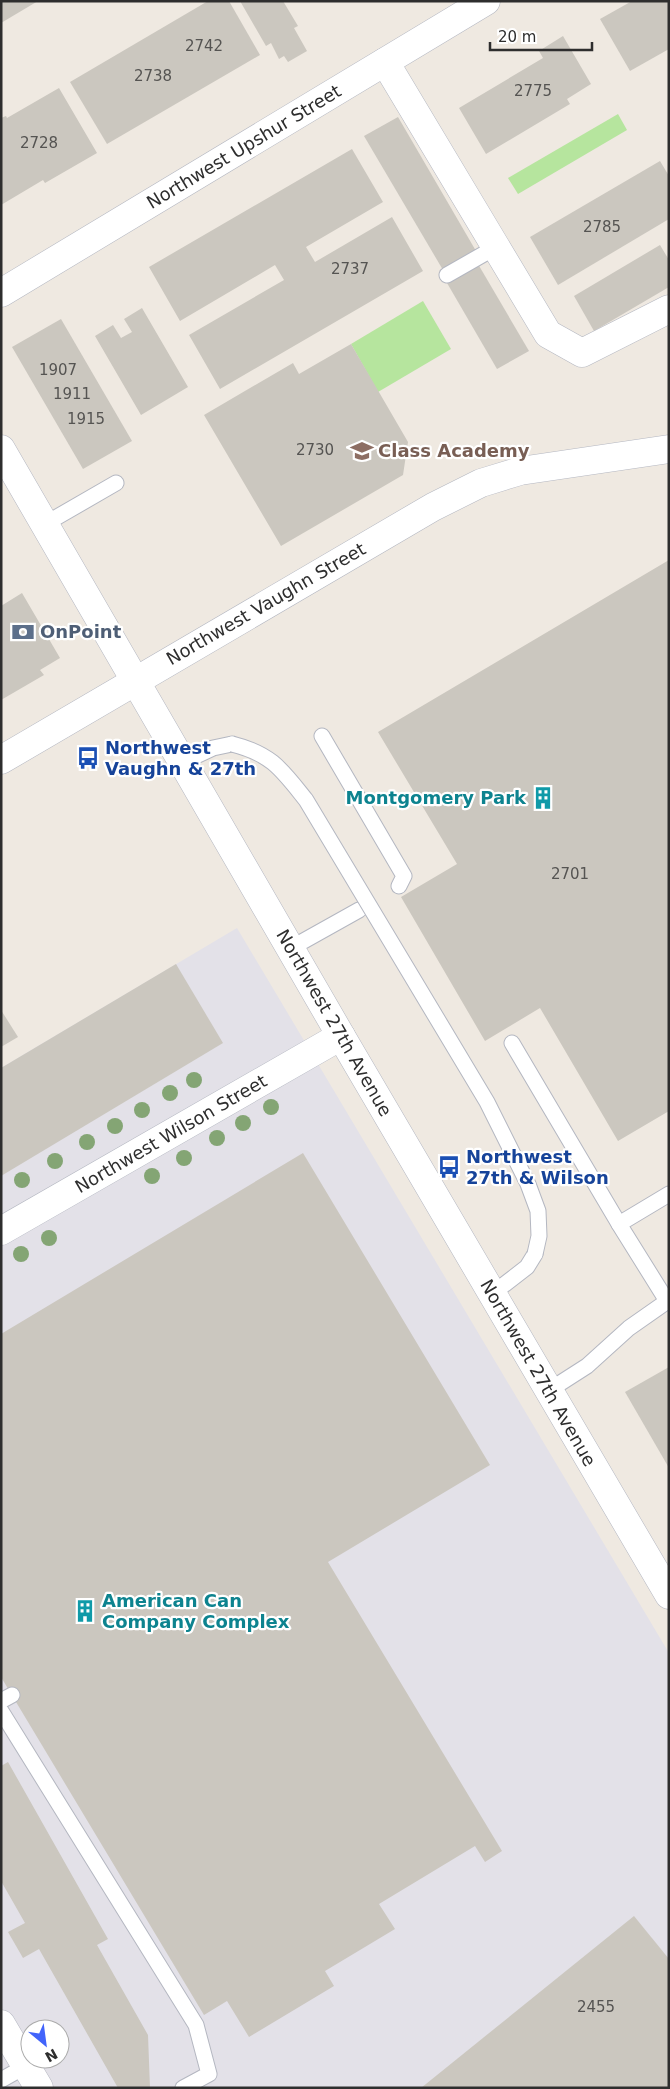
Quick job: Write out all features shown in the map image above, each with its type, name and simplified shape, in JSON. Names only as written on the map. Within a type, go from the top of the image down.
[{"type":"street","name":"Northwest Upshur Street","points":[[1,293],[486,1]]},
{"type":"street","points":[[385,62],[548,334],[582,353],[669,309]]},
{"type":"street","name":"Northwest 27th Avenue","points":[[1,449],[341,1036],[669,1595]]},
{"type":"street","name":"Northwest Vaughn Street","points":[[1,760],[432,507],[487,481],[540,467],[669,449]]},
{"type":"street","name":"Northwest Wilson Street","points":[[1,1232],[341,1036]]},
{"type":"street","points":[[1,2024],[32,2077]]},
{"type":"lane","points":[[447,275],[496,247]]},
{"type":"lane","points":[[45,524],[116,483]]},
{"type":"lane","points":[[322,736],[404,876],[399,886]]},
{"type":"lane","points":[[183,762],[213,748],[232,744],[251,749],[276,764],[306,800],[487,1102],[528,1184],[538,1211],[539,1236],[535,1254],[527,1266],[492,1294]]},
{"type":"lane","points":[[291,948],[359,910]]},
{"type":"lane","points":[[512,1042],[620,1224],[668,1300],[629,1328],[587,1366],[548,1391]]},
{"type":"lane","points":[[620,1224],[669,1194]]},
{"type":"lane","points":[[1,1711],[196,2026],[210,2074],[183,2088]]},
{"type":"lane","points":[[1,2080],[32,2077]]},
{"type":"shaded area","points":[[237,928],[669,1653],[669,2088],[1,2088],[1,1068]]},
{"type":"green space","points":[[618,114],[627,130],[518,194],[508,178]]},
{"type":"green space","points":[[423,301],[451,349],[378,392],[351,344]]},
{"type":"building","points":[[1,1],[38,1],[1,23]]},
{"type":"building","points":[[208,1],[229,1],[260,55],[107,144],[70,82]]},
{"type":"building","points":[[240,1],[283,1],[298,26],[294,28],[307,51],[288,62],[284,56],[279,59],[271,43],[266,46]]},
{"type":"building","points":[[632,1],[669,1],[669,49],[630,71],[600,19]]},
{"type":"building","points":[[563,36],[591,84],[567,99],[570,104],[486,154],[459,108],[543,58],[539,51]]},
{"type":"building","points":[[59,88],[97,153],[45,183],[43,180],[1,205],[1,118],[6,116],[7,118]]},
{"type":"building","points":[[398,117],[476,251],[443,270],[364,136]]},
{"type":"building","points":[[352,149],[383,202],[306,247],[315,262],[392,217],[423,271],[220,389],[189,335],[284,280],[275,265],[180,321],[149,267]]},
{"type":"building","points":[[660,161],[669,176],[669,219],[558,285],[530,237]]},
{"type":"building","points":[[660,245],[669,260],[669,287],[594,331],[574,296]]},
{"type":"building","points":[[478,264],[529,351],[497,369],[447,283]]},
{"type":"building","points":[[142,308],[188,387],[141,415],[95,336],[113,325],[121,338],[132,332],[124,319]]},
{"type":"building","points":[[61,319],[132,441],[83,469],[12,347]]},
{"type":"building","points":[[351,344],[408,442],[403,475],[281,546],[204,415],[293,363],[299,374]]},
{"type":"building","name":"Montgomery Park","points":[[669,560],[669,1111],[618,1141],[540,1008],[485,1041],[401,897],[457,864],[378,732]]},
{"type":"building","name":"OnPoint","points":[[22,593],[60,658],[40,670],[44,675],[1,700],[1,606]]},
{"type":"building","points":[[176,964],[223,1043],[1,1176],[1,1068]]},
{"type":"building","points":[[1,1010],[18,1037],[1,1047]]},
{"type":"building","name":"American Can Company Complex","points":[[303,1153],[490,1465],[328,1562],[502,1851],[485,1862],[475,1846],[379,1904],[395,1929],[325,1971],[334,1986],[249,2037],[227,2001],[204,2015],[1,1677],[1,1334]]},
{"type":"building","points":[[669,1367],[669,1468],[625,1392]]},
{"type":"building","points":[[8,1762],[108,1939],[97,1945],[148,2035],[150,2088],[118,2088],[39,1949],[23,1958],[8,1932],[25,1923],[1,1881],[1,1766]]},
{"type":"building","points":[[634,1916],[669,1959],[669,2088],[421,2088]]},
{"type":"place","name":"Class Academy","points":[[362,451]]},
{"type":"place","name":"OnPoint","points":[[23,632]]},
{"type":"place","name":"Northwest Vaughn & 27th","points":[[88,758]]},
{"type":"place","name":"Montgomery Park","points":[[543,798]]},
{"type":"place","name":"Northwest 27th & Wilson","points":[[449,1167]]},
{"type":"place","name":"American Can Company Complex","points":[[85,1611]]}]
